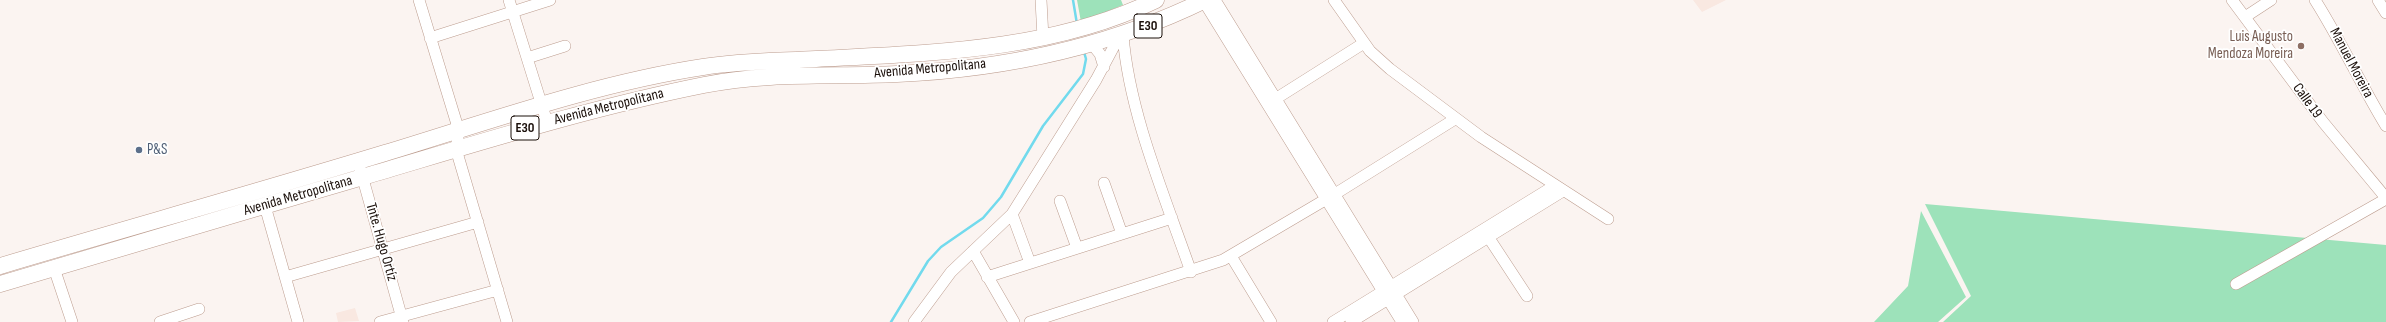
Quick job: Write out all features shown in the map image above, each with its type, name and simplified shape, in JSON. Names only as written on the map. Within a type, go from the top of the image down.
[{"type":"highway","name":"E30","points":[[0,266],[358,162],[542,106],[654,76],[704,67],[805,59],[916,54],[1008,45],[1043,38],[1084,27],[1134,4],[1156,0]]},
{"type":"highway","name":"Avenida Metropolitana","points":[[0,284],[547,122],[709,84],[776,77],[898,74],[948,69],[1066,51],[1121,35],[1207,0]]},
{"type":"highway","points":[[805,59],[806,76]]},
{"type":"street","points":[[419,0],[459,131],[456,149],[507,322]]},
{"type":"street","points":[[509,0],[547,122]]},
{"type":"street","points":[[430,38],[550,0]]},
{"type":"street","points":[[1041,0],[1043,38]]},
{"type":"street","points":[[1207,0],[1390,293],[1413,322]]},
{"type":"street","points":[[1334,0],[1364,43],[1384,64],[1456,119],[1608,219]]},
{"type":"street","name":"Calle 19","points":[[2232,0],[2323,122],[2386,198]]},
{"type":"street","points":[[2246,17],[2271,0]]},
{"type":"street","name":"Manuel Moreira","points":[[2315,0],[2339,37],[2363,89],[2386,126]]},
{"type":"street","points":[[2378,0],[2386,13]]},
{"type":"street","points":[[914,322],[942,283],[1012,214],[1104,67],[1121,35]]},
{"type":"street","points":[[1121,35],[1127,73],[1135,105],[1191,272]]},
{"type":"street","points":[[1271,102],[1364,43]]},
{"type":"street","points":[[1090,44],[1100,54],[1104,67]]},
{"type":"street","points":[[527,58],[566,46]]},
{"type":"street","points":[[1030,322],[1191,272],[1231,256],[1456,119]]},
{"type":"street","name":"Tnte. Hugo Ortíz","points":[[358,162],[403,319]]},
{"type":"street","points":[[1104,183],[1122,234]]},
{"type":"street","points":[[1351,322],[1390,293],[1559,188]]},
{"type":"street","points":[[2236,284],[2386,198]]},
{"type":"street","points":[[1060,201],[1077,248]]},
{"type":"street","points":[[264,206],[298,322]]},
{"type":"street","points":[[1012,214],[1030,263]]},
{"type":"street","points":[[988,277],[1172,218]]},
{"type":"street","points":[[285,277],[478,222]]},
{"type":"street","points":[[1486,233],[1527,296]]},
{"type":"street","points":[[973,251],[1014,322]]},
{"type":"street","points":[[1231,256],[1271,322]]},
{"type":"street","points":[[54,268],[72,322]]},
{"type":"street","points":[[380,322],[403,319],[498,290]]},
{"type":"street","points":[[1333,322],[1390,293]]},
{"type":"street","points":[[1390,293],[1402,322]]},
{"type":"street","points":[[160,322],[199,309]]},
{"type":"shaded area","points":[[1693,0],[1726,0],[1702,12]]},
{"type":"shaded area","points":[[355,308],[359,321],[338,322],[336,313]]},
{"type":"green space","points":[[1077,0],[1121,0],[1123,5],[1081,22]]},
{"type":"green space","points":[[1925,204],[2386,245],[2386,322],[1943,322],[1971,296]]},
{"type":"green space","points":[[1921,211],[1966,297],[1938,322],[1874,322],[1908,286]]},
{"type":"waterway","points":[[1073,0],[1077,24]]},
{"type":"waterway","points":[[891,322],[928,261],[941,247],[983,218],[1001,197],[1043,126],[1083,74],[1086,59],[1084,52]]},
{"type":"place","name":"Luis Augusto Mendoza Moreira","points":[[2301,46]]},
{"type":"place","name":"P&S","points":[[139,150]]}]
